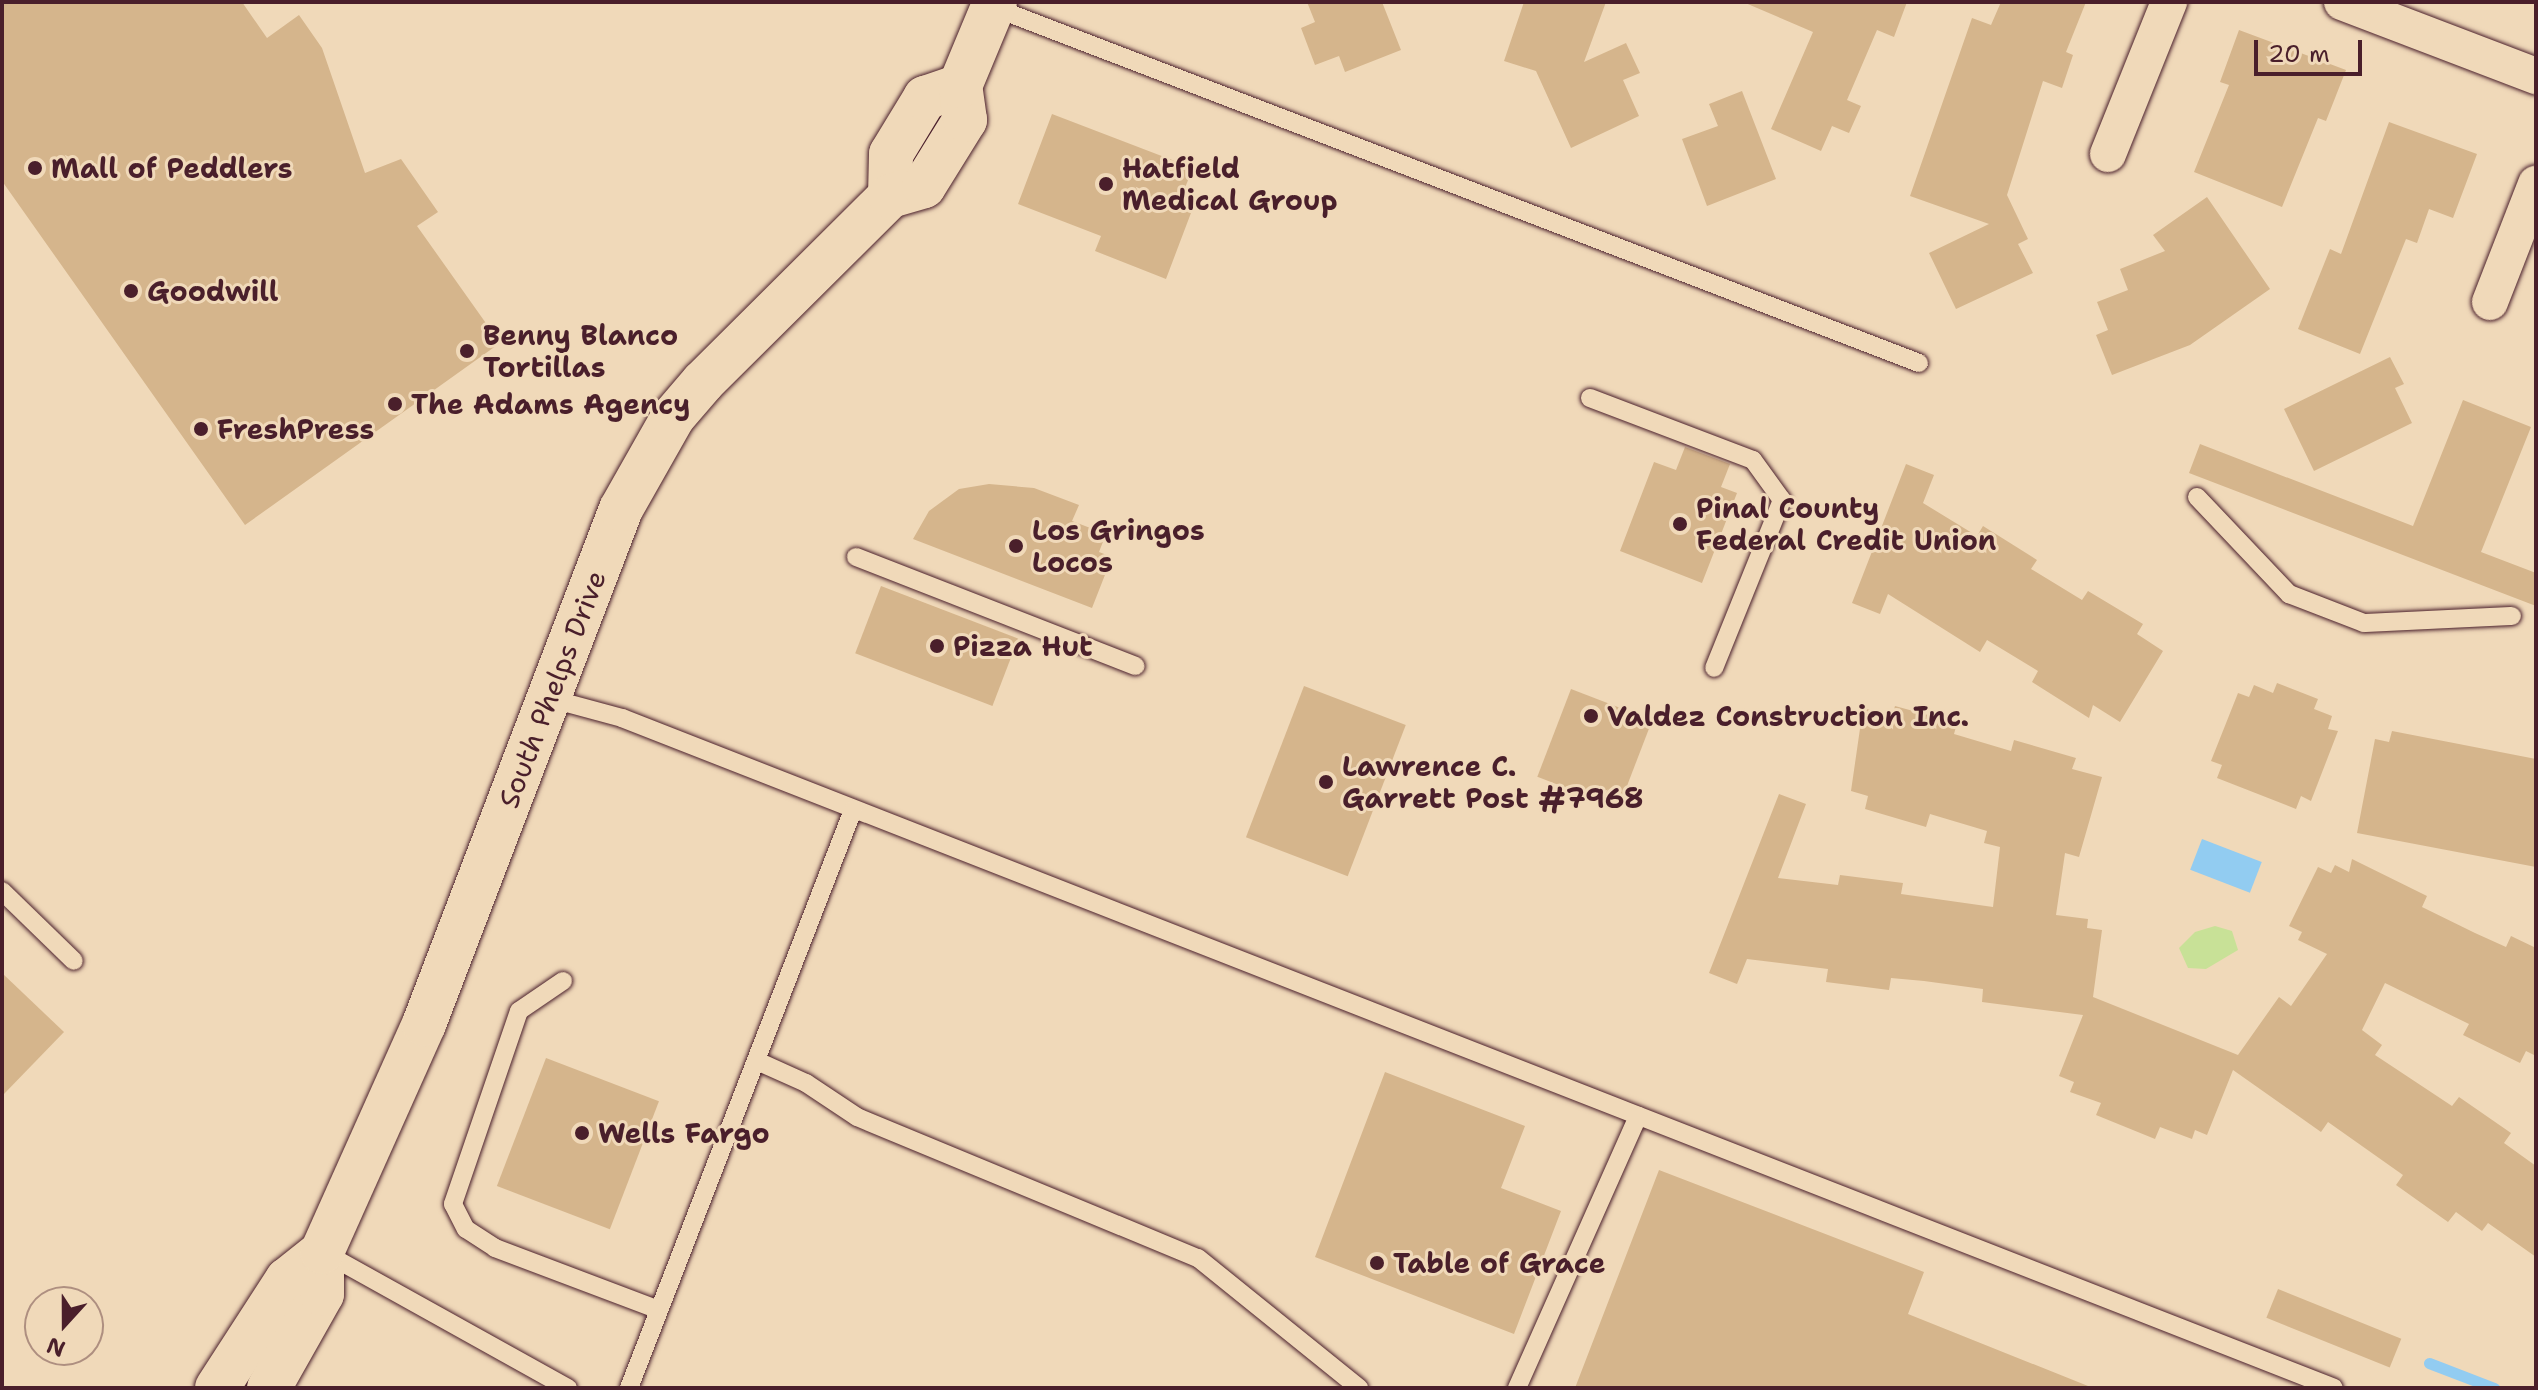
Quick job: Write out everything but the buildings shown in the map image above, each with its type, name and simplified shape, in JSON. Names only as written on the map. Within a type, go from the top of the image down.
[{"type":"street","points":[[2108,154],[2169,2]]},
{"type":"street","points":[[2342,2],[2536,76]]},
{"type":"street","name":"South Phelps Drive","points":[[269,1388],[322,1294],[322,1252],[424,1024],[621,509],[673,417],[703,382],[890,196],[924,186],[965,120],[960,86],[994,5]]},
{"type":"street","points":[[2490,302],[2536,184]]},
{"type":"street","name":"South Phelps Drive","points":[[217,1388],[287,1280],[322,1252]]},
{"type":"lane","points":[[994,5],[1919,363]]},
{"type":"lane","points":[[1590,398],[1753,460],[1782,500],[1714,668]]},
{"type":"lane","points":[[2197,497],[2289,594],[2364,623],[2512,616]]},
{"type":"lane","points":[[856,557],[1136,666]]},
{"type":"lane","points":[[548,698],[622,718],[2334,1388]]},
{"type":"lane","points":[[629,1388],[853,810]]},
{"type":"lane","points":[[2,891],[74,961]]},
{"type":"lane","points":[[563,981],[519,1011],[453,1204],[466,1229],[495,1248],[659,1310]]},
{"type":"lane","points":[[757,1061],[806,1083],[857,1117],[1198,1258],[1359,1388]]},
{"type":"lane","points":[[1517,1388],[1638,1116]]},
{"type":"lane","points":[[322,1252],[568,1388]]},
{"type":"green space","points":[[2215,926],[2232,931],[2238,950],[2206,969],[2188,968],[2179,948],[2195,932]]},
{"type":"water","points":[[2202,839],[2262,862],[2250,893],[2190,870]]},
{"type":"waterway","points":[[2429,1363],[2494,1388]]},
{"type":"place","name":"Mall of Peddlers","points":[[35,168]]},
{"type":"place","name":"Hatfield Medical Group","points":[[1106,184]]},
{"type":"place","name":"Goodwill","points":[[131,291]]},
{"type":"place","name":"Benny Blanco Tortillas","points":[[467,351]]},
{"type":"place","name":"The Adams Agency","points":[[395,404]]},
{"type":"place","name":"FreshPress","points":[[201,429]]},
{"type":"place","name":"Pinal County Federal Credit Union","points":[[1680,524]]},
{"type":"place","name":"Los Gringos Locos","points":[[1016,546]]},
{"type":"place","name":"Pizza Hut","points":[[937,646]]},
{"type":"place","name":"Valdez Construction Inc.","points":[[1591,716]]},
{"type":"place","name":"Lawrence C. Garrett Post #7968","points":[[1326,782]]},
{"type":"place","name":"Wells Fargo","points":[[582,1133]]},
{"type":"place","name":"Table of Grace","points":[[1377,1263]]}]
